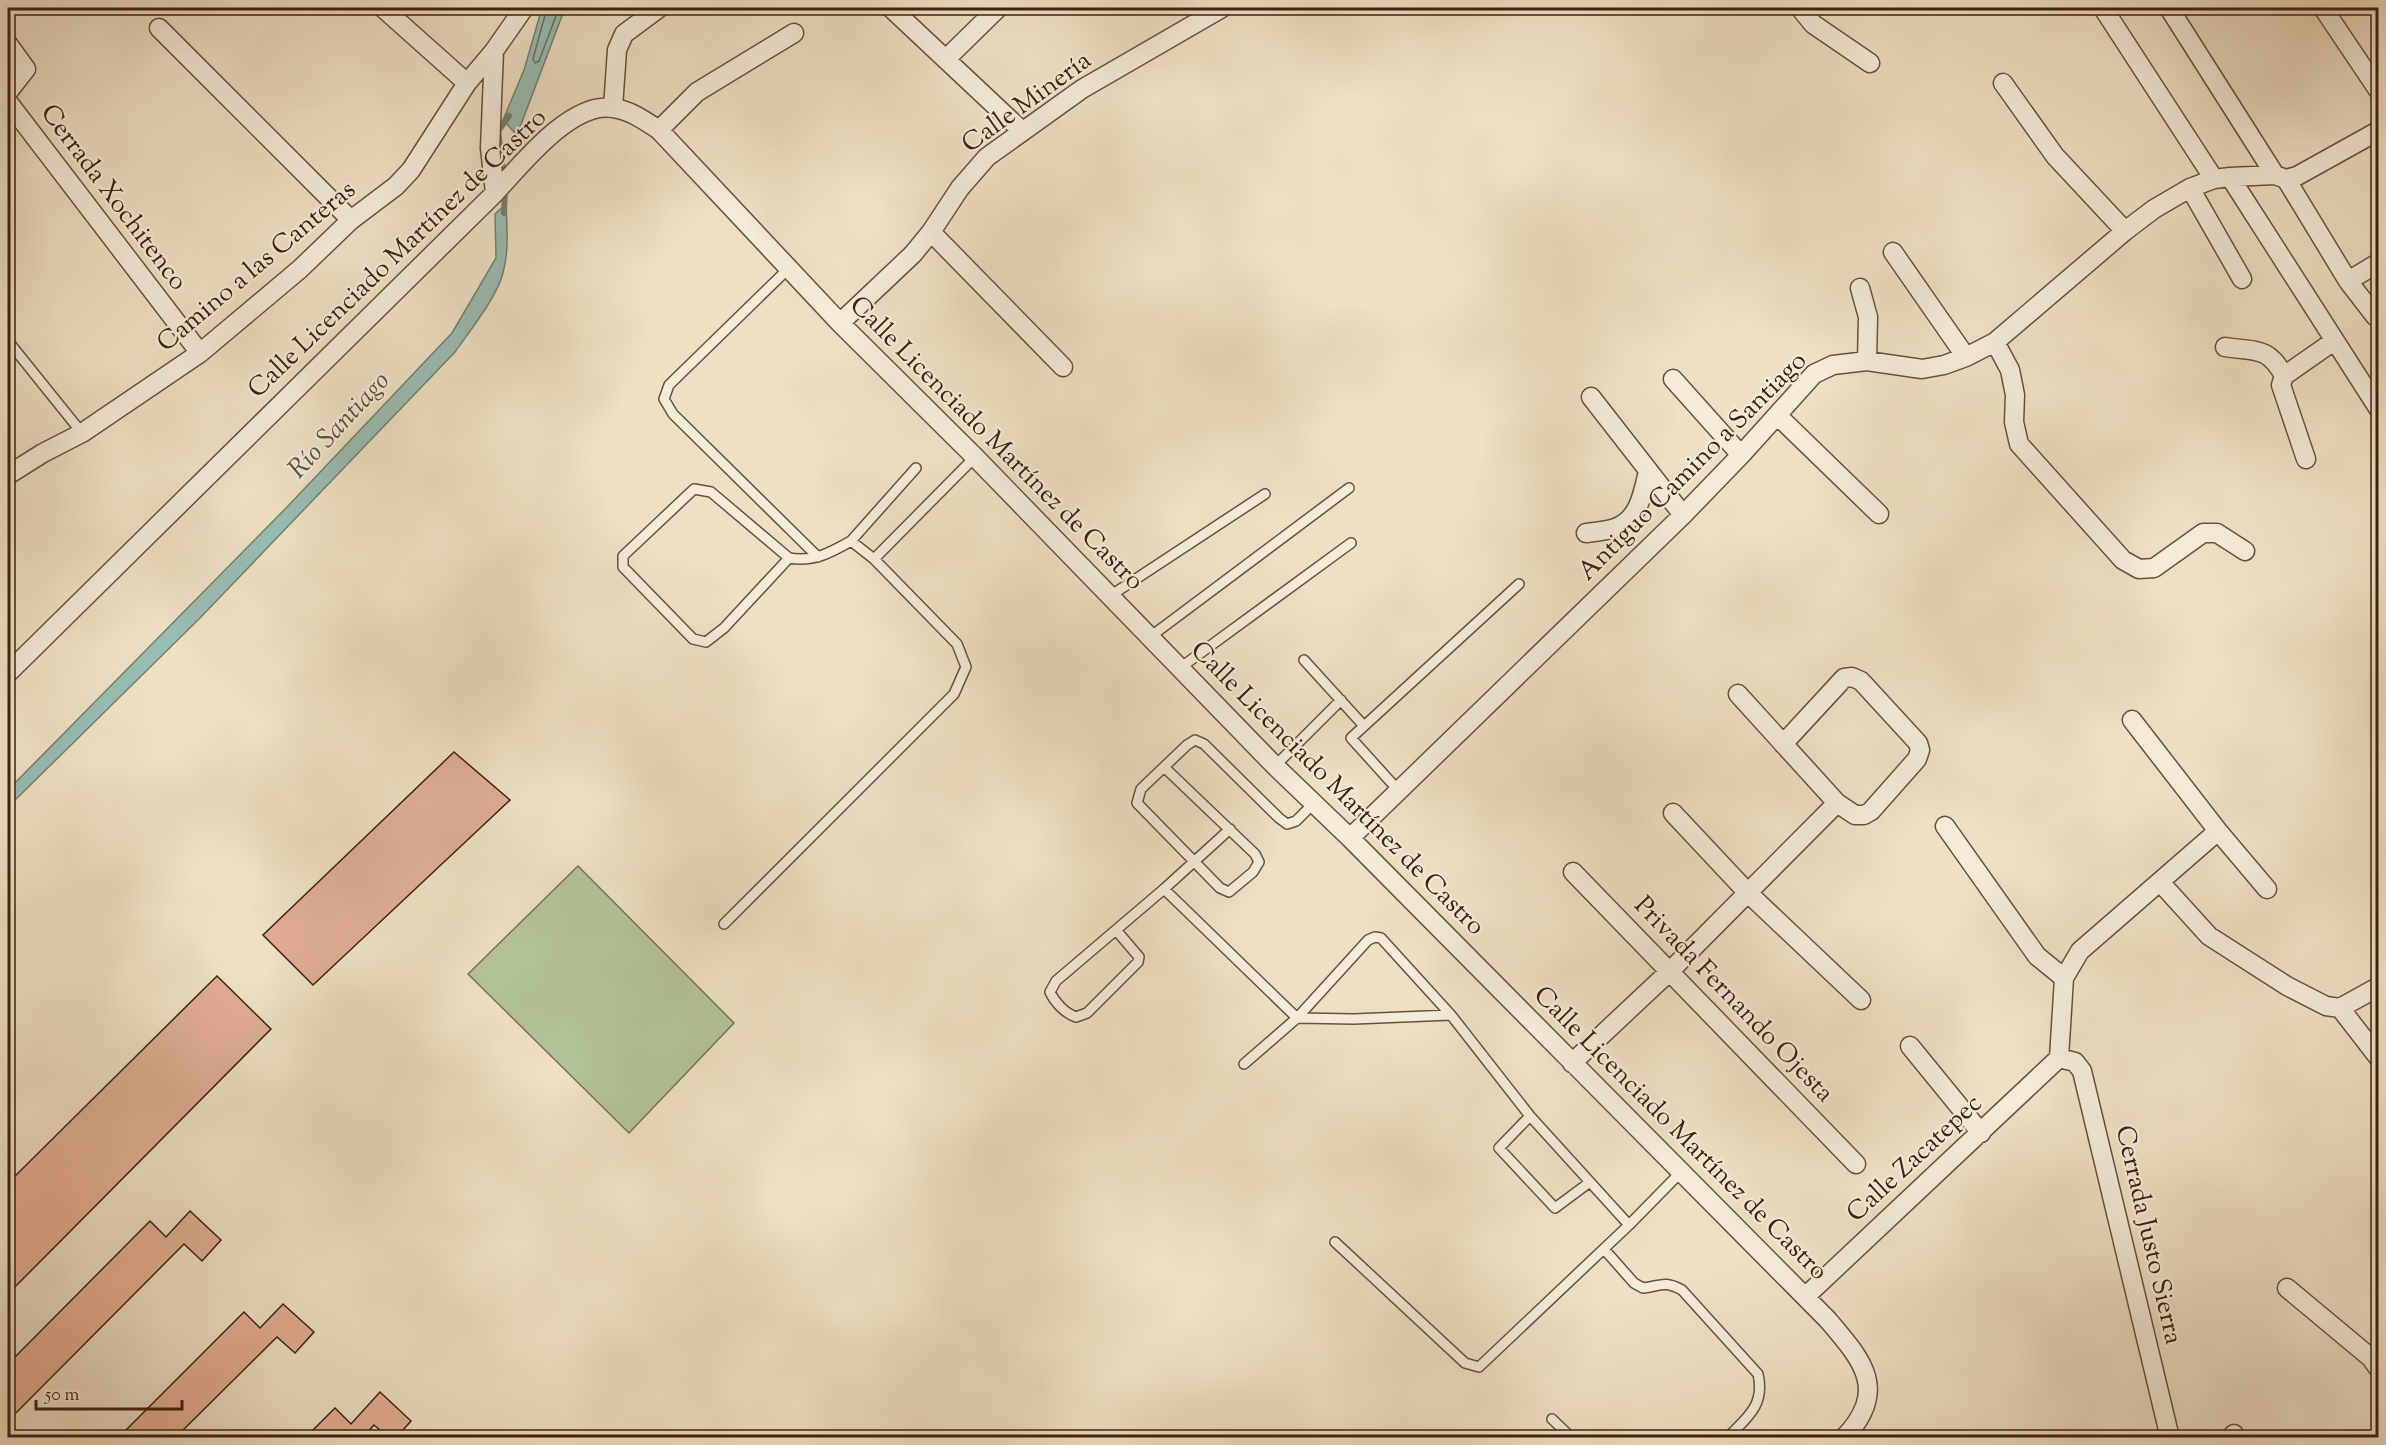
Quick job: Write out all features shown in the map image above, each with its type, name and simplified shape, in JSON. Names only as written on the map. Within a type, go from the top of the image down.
[{"type":"street","points":[[383,8],[467,83]]},
{"type":"street","name":"Camino a las Canteras","points":[[8,475],[43,453],[82,433],[200,353],[300,269],[351,220],[396,186],[411,171],[467,83],[494,51],[524,8]]},
{"type":"street","points":[[613,108],[617,50],[624,34],[658,8]]},
{"type":"street","points":[[891,8],[1022,131]]},
{"type":"street","points":[[946,59],[998,8]]},
{"type":"street","name":"Calle Minería","points":[[840,323],[913,254],[931,232],[960,188],[987,157],[1082,89],[1222,8]]},
{"type":"street","points":[[1800,8],[1813,24],[1870,63]]},
{"type":"street","points":[[2103,8],[2379,408]]},
{"type":"street","points":[[2169,8],[2348,281],[2374,316],[2379,318]]},
{"type":"street","points":[[2323,8],[2379,90]]},
{"type":"street","points":[[159,28],[351,220]]},
{"type":"street","points":[[659,130],[697,92],[794,33]]},
{"type":"street","name":"Cerrada Xochitenco","points":[[8,44],[26,69],[8,92]]},
{"type":"street","points":[[494,51],[490,148],[498,190]]},
{"type":"street","points":[[2003,83],[2055,156],[2125,231]]},
{"type":"street","name":"Cerrada Xochitenco","points":[[8,102],[200,353]]},
{"type":"street","name":"Calle Licenciado Martínez de Castro","points":[[8,673],[545,141],[573,118],[593,108],[613,108],[633,114],[659,130],[840,323],[975,457],[1275,766],[1350,838],[1806,1296],[1851,1347],[1863,1365],[1868,1383],[1867,1398],[1857,1423],[1844,1437]]},
{"type":"street","name":"Antiguo Camino a Santiago","points":[[1350,838],[1683,515],[1815,374],[1833,365],[1867,361],[1922,369],[1944,365],[1966,357],[1995,342],[2125,231],[2154,209],[2190,188],[2222,178],[2297,177],[2379,132]]},
{"type":"street","points":[[2190,188],[2242,279]]},
{"type":"street","points":[[931,232],[1063,367]]},
{"type":"street","points":[[1893,252],[1966,357]]},
{"type":"street","points":[[2348,281],[2379,263]]},
{"type":"street","points":[[1860,288],[1868,317],[1867,361]]},
{"type":"street","points":[[2306,459],[2281,385],[2284,376],[2334,341]]},
{"type":"street","points":[[1995,342],[2010,370],[2015,395],[2014,422],[2019,444],[2123,560],[2139,569],[2154,568],[2203,533],[2217,533],[2245,551]]},
{"type":"street","points":[[2225,347],[2266,353],[2275,359],[2284,376]]},
{"type":"street","points":[[1673,379],[1741,455]]},
{"type":"street","points":[[1591,397],[1683,515]]},
{"type":"street","points":[[1778,416],[1879,514]]},
{"type":"street","points":[[1586,533],[1616,528],[1632,517],[1642,499],[1648,471]]},
{"type":"street","points":[[1738,694],[1783,744],[1837,803],[1855,815],[1864,815],[1871,811],[1917,759],[1920,750],[1918,743],[1861,681],[1852,677],[1844,678],[1783,744]]},
{"type":"street","points":[[2132,720],[2218,831],[2267,889]]},
{"type":"street","points":[[1572,1063],[1670,971],[1837,803]]},
{"type":"street","points":[[1673,813],[1748,893],[1862,1000]]},
{"type":"street","points":[[1945,825],[2037,956],[2064,978]]},
{"type":"street","points":[[2059,1058],[2064,978],[2080,951],[2218,831]]},
{"type":"street","name":"Privada Fernando Ojesta","points":[[1573,872],[1856,1164]]},
{"type":"street","points":[[2160,882],[2209,936],[2287,986],[2326,1006],[2340,1008],[2379,987]]},
{"type":"street","points":[[2340,1008],[2379,1057]]},
{"type":"street","points":[[1910,1046],[1981,1133]]},
{"type":"street","name":"Calle Zacatepec","points":[[1806,1296],[2059,1058]]},
{"type":"street","name":"Cerrada Justo Sierra","points":[[2059,1058],[2075,1062],[2082,1071],[2170,1437]]},
{"type":"street","points":[[2287,1288],[2372,1358],[2379,1368]]},
{"type":"lane","points":[[789,268],[669,385],[663,399],[673,414],[818,557]]},
{"type":"lane","points":[[8,341],[82,433]]},
{"type":"lane","points":[[874,559],[975,457]]},
{"type":"lane","points":[[789,558],[724,628],[706,642],[693,639],[623,567],[623,556],[694,489],[711,492],[789,558],[804,560],[830,553],[851,541],[916,468]]},
{"type":"lane","points":[[1150,637],[1349,488]]},
{"type":"lane","points":[[1110,596],[1265,494]]},
{"type":"lane","points":[[724,924],[954,694],[966,667],[957,644],[874,559],[851,541]]},
{"type":"lane","points":[[1180,668],[1351,543]]},
{"type":"lane","points":[[1398,790],[1351,738],[1519,584]]},
{"type":"lane","points":[[1304,660],[1365,726]]},
{"type":"lane","points":[[1275,766],[1341,700]]},
{"type":"lane","points":[[1164,767],[1255,854],[1259,862],[1253,872],[1229,892],[1220,888],[1137,803],[1141,789],[1164,767],[1195,740],[1204,744],[1287,824],[1296,821],[1314,803]]},
{"type":"lane","points":[[1116,930],[1138,957],[1138,962],[1087,1013],[1076,1017],[1069,1014],[1050,992],[1056,981],[1230,829]]},
{"type":"lane","points":[[1164,889],[1297,1018],[1354,1019],[1450,1015]]},
{"type":"lane","points":[[1244,1064],[1297,1018],[1368,940],[1375,937],[1381,938],[1450,1015],[1530,1116],[1629,1225]]},
{"type":"lane","points":[[1530,1116],[1498,1148],[1555,1208],[1590,1182]]},
{"type":"lane","points":[[1335,1242],[1465,1363],[1479,1367],[1629,1225],[1682,1171]]},
{"type":"lane","points":[[1604,1249],[1642,1288],[1661,1283],[1671,1284],[1682,1290],[1758,1374],[1761,1388],[1758,1404],[1728,1437]]},
{"type":"lane","points":[[1552,1419],[1572,1437]]},
{"type":"green space","points":[[578,866],[734,1023],[629,1133],[468,974]]},
{"type":"water","points":[[542,8],[565,8],[517,135],[503,120],[524,70]]},
{"type":"water","points":[[506,204],[507,248],[500,282],[482,314],[455,352],[199,619],[8,807],[8,790],[288,506],[452,333],[496,258],[495,214]]},
{"type":"building","points":[[454,752],[510,800],[313,985],[263,935]]},
{"type":"building","points":[[217,976],[271,1029],[8,1294],[8,1183]]},
{"type":"building","points":[[190,1211],[221,1240],[202,1261],[184,1244],[8,1421],[8,1364],[150,1221],[166,1237]]},
{"type":"building","points":[[283,1304],[314,1332],[295,1353],[277,1337],[176,1437],[119,1437],[244,1312],[260,1328]]},
{"type":"building","points":[[380,1392],[411,1421],[397,1437],[388,1437],[374,1425],[365,1437],[306,1437],[335,1408],[351,1424]]},
{"type":"waterway","name":"Río Santiago","points":[[504,177],[498,131],[509,116]]},
{"type":"waterway","name":"Río Santiago","points":[[504,213],[505,187]]}]
